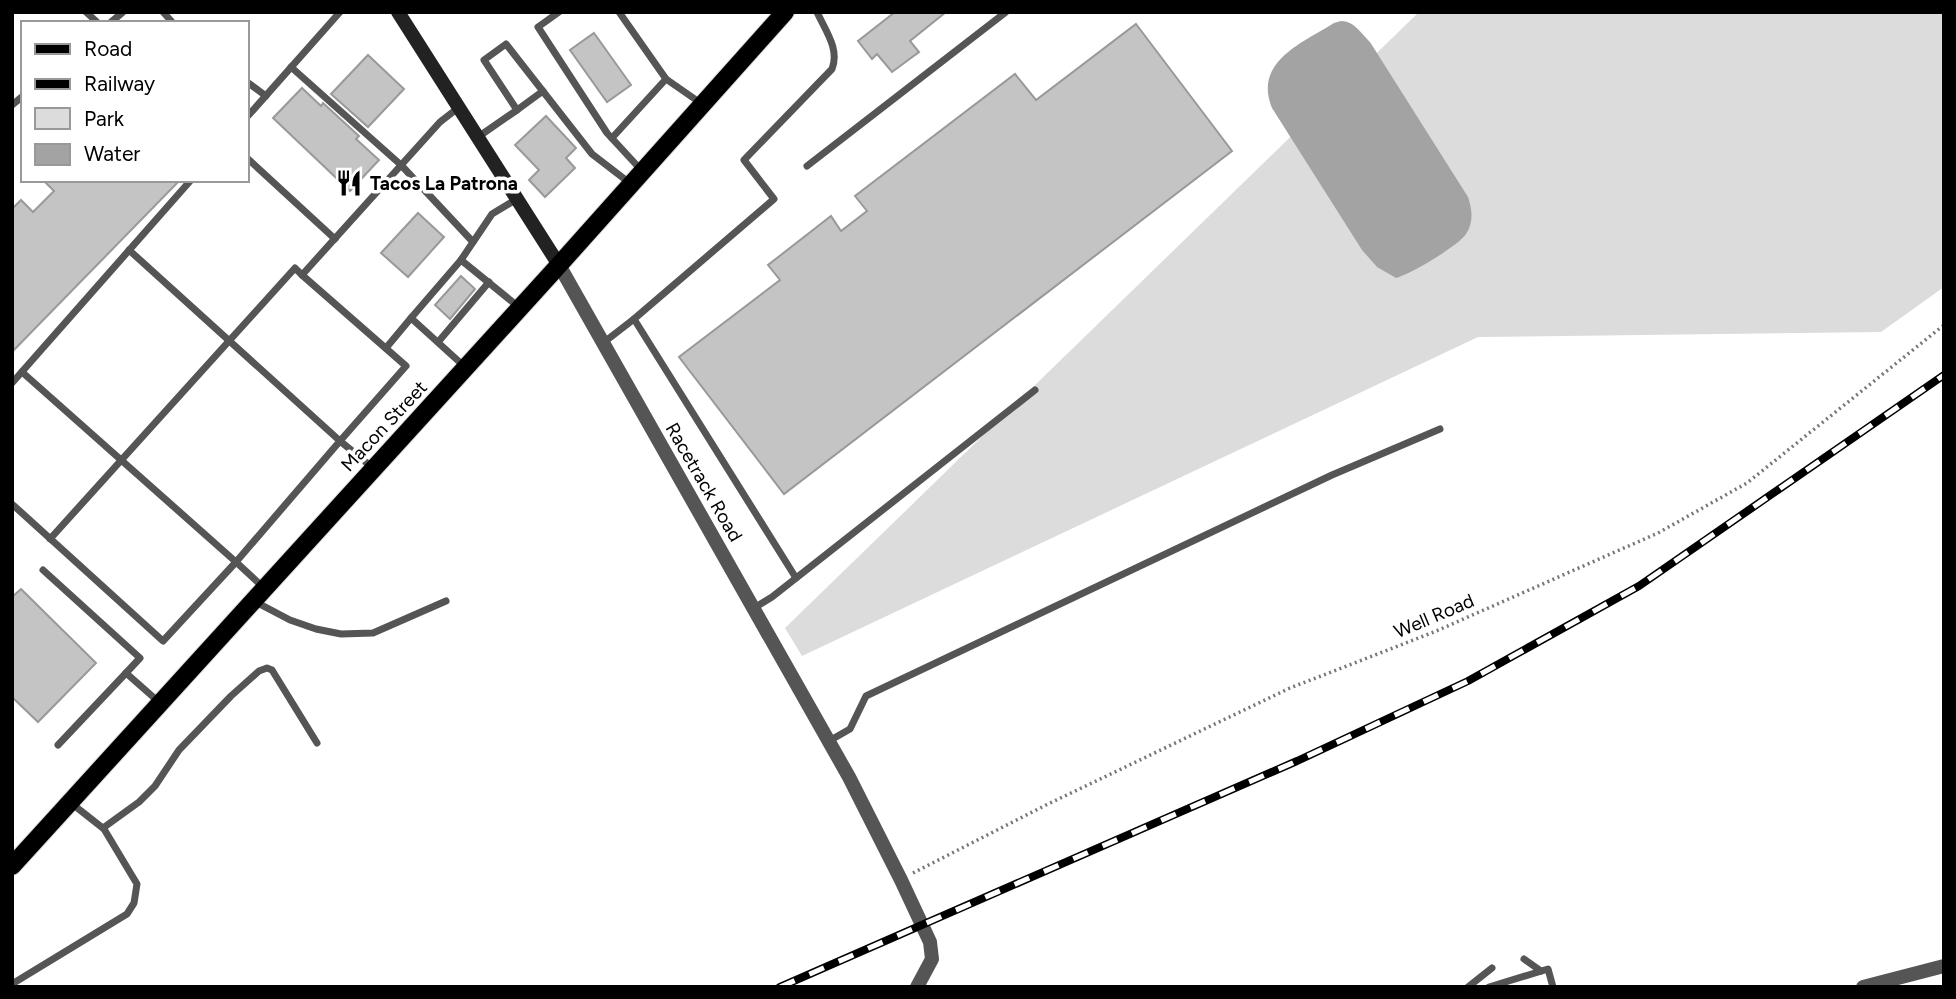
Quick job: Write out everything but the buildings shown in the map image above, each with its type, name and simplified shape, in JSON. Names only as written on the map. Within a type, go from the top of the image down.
[{"type":"main road","name":"Macon Street","points":[[12,866],[559,265],[785,12]]},
{"type":"street","name":"Racetrack Road","points":[[398,12],[559,265],[829,742],[930,942],[932,959],[917,987]]},
{"type":"street","points":[[1863,987],[1944,965]]},
{"type":"lane","points":[[248,116],[340,12]]},
{"type":"lane","points":[[559,12],[538,27],[637,178]]},
{"type":"lane","points":[[619,12],[666,79],[702,105]]},
{"type":"lane","points":[[603,344],[774,199],[744,160],[832,69],[835,51],[817,12]]},
{"type":"lane","points":[[807,166],[1006,12]]},
{"type":"lane","points":[[517,110],[484,60],[506,44],[592,154],[637,178]]},
{"type":"lane","points":[[291,67],[401,165],[473,242]]},
{"type":"lane","points":[[611,138],[666,79]]},
{"type":"lane","points":[[248,83],[266,96]]},
{"type":"lane","points":[[478,137],[543,91]]},
{"type":"lane","points":[[302,275],[440,122],[459,108]]},
{"type":"lane","points":[[248,159],[334,239]]},
{"type":"lane","points":[[12,383],[189,182]]},
{"type":"lane","points":[[386,348],[461,260],[492,214],[517,199]]},
{"type":"lane","points":[[130,250],[373,468]]},
{"type":"lane","points":[[461,260],[520,308]]},
{"type":"lane","points":[[12,504],[163,641],[236,562],[407,366],[295,268],[51,539]]},
{"type":"lane","points":[[439,341],[464,307],[489,282]]},
{"type":"lane","points":[[439,286],[447,292]]},
{"type":"lane","points":[[411,318],[466,367]]},
{"type":"lane","points":[[634,319],[796,578]]},
{"type":"lane","points":[[22,372],[236,562],[259,594],[290,620],[341,634],[373,633],[446,601]]},
{"type":"lane","points":[[753,608],[796,578],[1035,390]]},
{"type":"lane","points":[[829,742],[850,729],[866,696],[1308,486],[1440,429]]},
{"type":"lane","points":[[43,570],[140,658],[58,745]]},
{"type":"lane","points":[[103,828],[155,786],[179,750],[259,671],[267,668],[272,670],[317,743]]},
{"type":"lane","points":[[126,673],[160,704]]},
{"type":"lane","points":[[12,984],[127,914],[134,902],[137,884],[103,828],[71,802]]},
{"type":"lane","points":[[1524,958],[1544,970],[1553,987]]},
{"type":"lane","points":[[1468,987],[1492,968]]},
{"type":"lane","points":[[1489,987],[1544,970]]},
{"type":"path","name":"Well Road","points":[[901,880],[1046,805],[1290,688],[1434,632],[1658,533],[1747,483],[1944,325]]},
{"type":"green space","points":[[1419,12],[1944,12],[1944,287],[1881,332],[1478,337],[802,656],[785,628]]},
{"type":"water","points":[[1341,21],[1354,25],[1370,42],[1468,197],[1470,206],[1470,225],[1461,239],[1434,259],[1396,278],[1377,267],[1362,250],[1272,108],[1268,92],[1269,78],[1284,56],[1308,38]]},
{"type":"railway","points":[[780,987],[1297,761],[1468,681],[1639,586],[1944,375]]},
{"type":"place","name":"Tacos La Patrona","points":[[349,183]]}]
